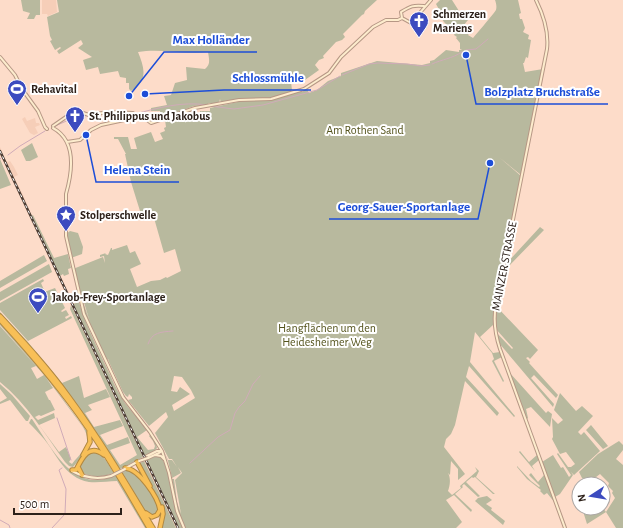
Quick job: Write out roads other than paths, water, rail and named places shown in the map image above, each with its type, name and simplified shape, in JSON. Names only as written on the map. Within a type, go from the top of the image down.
[{"type":"highway","points":[[0,316],[25,343],[68,396],[112,460],[153,528]]},
{"type":"highway","points":[[0,320],[54,381],[87,427],[109,460],[149,528]]},
{"type":"highway","points":[[72,470],[90,442],[87,427]]},
{"type":"highway","points":[[72,470],[76,470],[85,455],[91,451],[101,452],[109,460]]},
{"type":"highway","points":[[137,474],[135,467],[138,461]]},
{"type":"highway","points":[[138,461],[161,506],[163,514],[160,528]]},
{"type":"highway","points":[[78,466],[79,472],[82,475]]},
{"type":"highway","points":[[125,469],[132,470],[148,486],[158,503],[160,510],[159,513],[154,517],[148,516],[137,501]]},
{"type":"main road","points":[[67,142],[80,140],[91,130],[101,125],[143,117],[149,123],[195,108],[239,100],[270,99],[308,87],[328,73],[343,55],[374,27],[387,20],[398,20],[402,18],[411,23],[417,18],[431,0]]},
{"type":"main road","name":"MAINZER STRASSE","points":[[536,0],[543,15],[548,32],[548,45],[496,305],[494,326],[500,348],[565,528]]},
{"type":"main road","points":[[402,18],[402,12],[415,5],[425,6]]},
{"type":"main road","points":[[0,58],[15,75],[23,91],[38,111],[47,129]]},
{"type":"main road","points":[[134,118],[133,113],[109,112],[91,115],[80,112],[66,117],[53,127],[67,142],[72,166],[68,189],[66,192],[65,229],[75,281],[87,323],[117,386],[129,406],[162,451],[177,511],[184,528]]},
{"type":"main road","points":[[155,454],[157,443]]},
{"type":"main road","points":[[72,470],[82,475],[95,478],[111,476],[138,461],[162,451]]},
{"type":"main road","points":[[155,454],[162,457],[166,463]]},
{"type":"waterway","points":[[466,50],[476,49],[488,39]]},
{"type":"waterway","points":[[432,64],[462,52]]},
{"type":"waterway","points":[[342,75],[369,64],[430,65]]},
{"type":"waterway","points":[[210,106],[234,109],[263,105],[317,90],[340,76]]},
{"type":"waterway","points":[[135,114],[161,107],[188,104],[207,105]]},
{"type":"waterway","points":[[87,116],[109,113],[124,114]]},
{"type":"waterway","points":[[55,126],[71,119],[85,117]]},
{"type":"waterway","points":[[8,155],[45,131]]},
{"type":"waterway","points":[[148,344],[152,337],[158,333],[173,331]]},
{"type":"waterway","points":[[190,463],[218,437],[230,430],[235,413],[245,401],[253,384],[260,376]]},
{"type":"waterway","points":[[57,418],[71,460]]},
{"type":"waterway","points":[[52,528],[65,514],[66,489],[59,470],[62,468]]},
{"type":"waterway","points":[[0,520],[9,525],[10,528]]},
{"type":"railway","points":[[0,151],[178,528]]},
{"type":"place","name":"Schmerzen Mariens","points":[[419,38]]},
{"type":"place","name":"Bolzplatz Bruchstraße","points":[[466,55]]},
{"type":"place","name":"Schlossmühle","points":[[145,94]]},
{"type":"place","name":"Max Holländer","points":[[129,96]]},
{"type":"place","name":"Rehavital","points":[[17,106]]},
{"type":"place","name":"St. Philippus und Jakobus","points":[[75,133]]},
{"type":"place","name":"Helena Stein","points":[[86,135]]},
{"type":"place","name":"Georg-Sauer-Sportanlage","points":[[490,163]]},
{"type":"place","name":"Stolperschwelle","points":[[66,232]]},
{"type":"place","name":"Jakob-Frey-Sportanlage","points":[[38,314]]},
{"type":"park label","name":"Am Rothen Sand","points":[[365,130]]},
{"type":"park label","name":"Hangflächen um den Heidesheimer Weg","points":[[327,335]]}]
